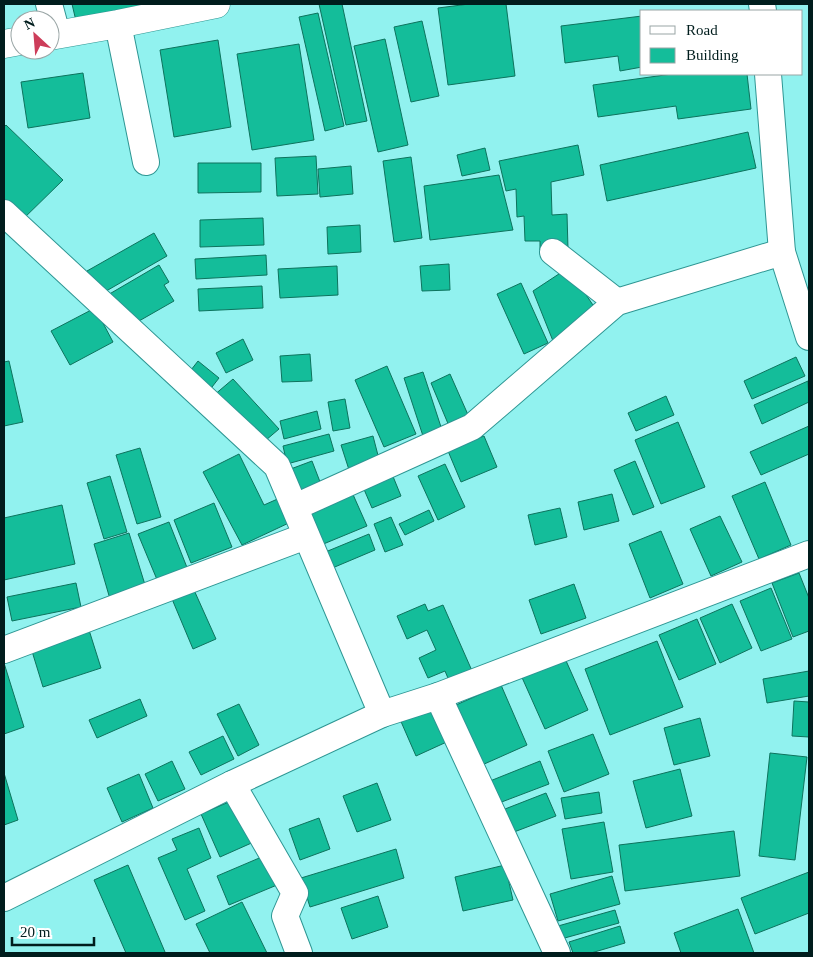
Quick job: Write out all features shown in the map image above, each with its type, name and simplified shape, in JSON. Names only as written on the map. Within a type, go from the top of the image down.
[{"type":"street","points":[[60,34],[216,4]]},
{"type":"street","points":[[118,24],[146,162]]},
{"type":"street","points":[[768,75],[782,252],[809,337]]},
{"type":"street","points":[[4,213],[278,466],[382,714]]},
{"type":"street","points":[[553,252],[616,302]]},
{"type":"street","points":[[295,507],[472,427],[616,302],[782,252]]},
{"type":"street","points":[[4,650],[306,536]]},
{"type":"street","points":[[4,898],[232,784],[382,714],[438,696],[809,554]]},
{"type":"street","points":[[438,696],[558,953]]},
{"type":"street","points":[[232,784],[295,893],[285,916],[299,953]]},
{"type":"building","points":[[72,4],[146,4],[146,6],[76,21]]},
{"type":"building","points":[[319,4],[342,4],[367,121],[346,125]]},
{"type":"building","points":[[469,4],[506,4],[515,76],[448,85],[438,8]]},
{"type":"building","points":[[318,13],[344,126],[325,131],[299,17]]},
{"type":"building","points":[[640,16],[640,67],[620,71],[618,56],[565,63],[561,26]]},
{"type":"building","points":[[422,21],[439,96],[411,102],[394,27]]},
{"type":"building","points":[[385,39],[408,145],[378,152],[354,46]]},
{"type":"building","points":[[218,40],[231,127],[174,137],[160,50]]},
{"type":"building","points":[[299,44],[314,140],[252,150],[237,54]]},
{"type":"building","points":[[83,73],[90,118],[28,128],[21,82]]},
{"type":"building","points":[[665,75],[747,75],[751,109],[678,119],[676,106],[598,117],[593,85]]},
{"type":"building","points":[[6,125],[63,180],[19,223],[4,208],[4,127]]},
{"type":"building","points":[[748,132],[756,168],[607,201],[600,165]]},
{"type":"building","points":[[578,145],[584,175],[551,182],[552,215],[567,214],[568,249],[540,250],[540,241],[525,241],[524,216],[517,217],[516,189],[506,191],[499,161]]},
{"type":"building","points":[[485,148],[490,170],[462,176],[457,155]]},
{"type":"building","points":[[316,156],[318,194],[277,196],[275,158]]},
{"type":"building","points":[[411,157],[422,238],[394,242],[383,161]]},
{"type":"building","points":[[198,163],[261,163],[261,192],[198,193]]},
{"type":"building","points":[[351,166],[353,194],[320,197],[318,169]]},
{"type":"building","points":[[499,175],[513,230],[430,240],[424,186]]},
{"type":"building","points":[[263,218],[264,245],[200,247],[200,220]]},
{"type":"building","points":[[360,225],[361,252],[328,254],[327,227]]},
{"type":"building","points":[[154,233],[167,256],[101,294],[87,271]]},
{"type":"building","points":[[266,255],[267,275],[196,279],[195,259]]},
{"type":"building","points":[[449,264],[450,290],[422,291],[420,266]]},
{"type":"building","points":[[159,265],[169,282],[164,285],[174,301],[132,325],[106,296]]},
{"type":"building","points":[[337,266],[338,295],[280,298],[278,269]]},
{"type":"building","points":[[568,268],[597,311],[553,341],[533,291]]},
{"type":"building","points":[[521,283],[548,343],[524,354],[497,294]]},
{"type":"building","points":[[262,286],[263,308],[199,311],[198,289]]},
{"type":"building","points":[[95,308],[113,342],[70,365],[51,331]]},
{"type":"building","points":[[243,339],[253,360],[226,373],[216,353]]},
{"type":"building","points":[[310,354],[312,381],[282,382],[280,356]]},
{"type":"building","points":[[796,357],[805,376],[752,399],[744,381]]},
{"type":"building","points":[[9,361],[23,422],[4,426],[4,362]]},
{"type":"building","points":[[198,361],[219,378],[205,396],[184,379]]},
{"type":"building","points":[[387,366],[416,434],[384,447],[355,380]]},
{"type":"building","points":[[423,372],[442,430],[423,436],[404,378]]},
{"type":"building","points":[[450,374],[469,417],[449,426],[431,383]]},
{"type":"building","points":[[233,379],[279,429],[259,446],[213,396]]},
{"type":"building","points":[[808,381],[809,402],[762,424],[754,405]]},
{"type":"building","points":[[666,396],[674,415],[636,431],[628,413]]},
{"type":"building","points":[[345,399],[350,428],[333,431],[328,402]]},
{"type":"building","points":[[317,411],[321,429],[284,439],[280,421]]},
{"type":"building","points":[[678,422],[705,487],[661,504],[635,440]]},
{"type":"building","points":[[809,426],[809,454],[761,475],[750,452]]},
{"type":"building","points":[[329,434],[334,451],[287,464],[283,446]]},
{"type":"building","points":[[373,436],[381,467],[351,476],[341,445]]},
{"type":"building","points":[[484,436],[497,467],[461,482],[448,451]]},
{"type":"building","points":[[140,448],[161,517],[137,524],[116,455]]},
{"type":"building","points":[[239,454],[264,505],[282,497],[293,521],[242,545],[203,472]]},
{"type":"building","points":[[312,461],[322,487],[298,496],[288,470]]},
{"type":"building","points":[[635,461],[654,507],[633,515],[614,470]]},
{"type":"building","points":[[445,464],[465,507],[438,520],[418,476]]},
{"type":"building","points":[[392,474],[401,496],[372,508],[363,487]]},
{"type":"building","points":[[110,476],[127,532],[104,539],[87,483]]},
{"type":"building","points":[[765,482],[791,545],[759,559],[732,496]]},
{"type":"building","points":[[351,490],[367,526],[321,545],[306,509]]},
{"type":"building","points":[[612,494],[619,521],[584,530],[578,502]]},
{"type":"building","points":[[214,503],[232,547],[191,563],[174,520]]},
{"type":"building","points":[[62,505],[75,564],[4,580],[4,518]]},
{"type":"building","points":[[560,508],[567,537],[535,545],[528,515]]},
{"type":"building","points":[[429,510],[434,521],[405,535],[399,524]]},
{"type":"building","points":[[720,516],[742,562],[711,576],[690,529]]},
{"type":"building","points":[[391,517],[403,545],[385,552],[374,524]]},
{"type":"building","points":[[169,522],[188,570],[158,582],[138,534]]},
{"type":"building","points":[[661,531],[683,584],[650,598],[629,544]]},
{"type":"building","points":[[129,533],[146,588],[110,599],[94,544]]},
{"type":"building","points":[[369,534],[375,550],[330,569],[323,553]]},
{"type":"building","points":[[799,573],[809,598],[809,631],[793,637],[772,583]]},
{"type":"building","points":[[76,583],[81,607],[12,621],[7,597]]},
{"type":"building","points":[[574,584],[586,618],[541,634],[529,600]]},
{"type":"building","points":[[771,588],[792,639],[761,651],[740,601]]},
{"type":"building","points":[[194,590],[216,639],[193,649],[172,599]]},
{"type":"building","points":[[425,604],[428,611],[443,605],[473,673],[450,683],[445,671],[428,678],[419,658],[436,650],[427,630],[407,639],[397,616]]},
{"type":"building","points":[[732,604],[752,648],[720,663],[700,618]]},
{"type":"building","points":[[697,619],[716,664],[679,680],[659,635]]},
{"type":"building","points":[[89,630],[101,668],[43,687],[31,648]]},
{"type":"building","points":[[657,641],[683,707],[610,735],[585,669]]},
{"type":"building","points":[[563,654],[588,710],[545,729],[520,673]]},
{"type":"building","points":[[4,663],[24,727],[4,734]]},
{"type":"building","points":[[809,671],[809,696],[767,703],[763,679]]},
{"type":"building","points":[[501,685],[527,745],[482,765],[456,705]]},
{"type":"building","points":[[140,699],[147,716],[97,738],[89,720]]},
{"type":"building","points":[[794,701],[809,702],[809,737],[792,736]]},
{"type":"building","points":[[434,702],[451,740],[416,756],[399,717]]},
{"type":"building","points":[[239,704],[259,745],[238,756],[217,714]]},
{"type":"building","points":[[700,718],[710,756],[674,765],[664,728]]},
{"type":"building","points":[[593,734],[609,774],[564,792],[548,751]]},
{"type":"building","points":[[223,736],[234,759],[201,775],[189,752]]},
{"type":"building","points":[[770,753],[807,757],[795,860],[759,856]]},
{"type":"building","points":[[172,761],[185,789],[158,801],[145,774]]},
{"type":"building","points":[[540,761],[549,784],[499,803],[490,781]]},
{"type":"building","points":[[680,769],[692,816],[646,828],[633,781]]},
{"type":"building","points":[[4,773],[18,820],[4,825]]},
{"type":"building","points":[[139,774],[153,808],[122,822],[107,788]]},
{"type":"building","points":[[377,783],[391,820],[357,832],[343,796]]},
{"type":"building","points":[[599,792],[602,813],[565,819],[561,798]]},
{"type":"building","points":[[546,793],[556,816],[514,832],[505,809]]},
{"type":"building","points":[[238,798],[256,841],[220,857],[201,814]]},
{"type":"building","points":[[319,818],[330,849],[300,860],[289,829]]},
{"type":"building","points":[[604,822],[613,872],[571,879],[562,829]]},
{"type":"building","points":[[199,828],[211,858],[187,869],[205,911],[185,920],[158,858],[177,850],[172,839]]},
{"type":"building","points":[[734,831],[740,876],[625,891],[619,845]]},
{"type":"building","points":[[396,849],[404,878],[310,907],[301,878]]},
{"type":"building","points":[[264,856],[277,885],[229,905],[217,876]]},
{"type":"building","points":[[128,865],[165,952],[163,953],[126,953],[94,880]]},
{"type":"building","points":[[505,865],[513,900],[463,911],[455,877]]},
{"type":"building","points":[[809,872],[809,913],[755,934],[741,898]]},
{"type":"building","points":[[612,876],[620,904],[558,921],[550,894]]},
{"type":"building","points":[[378,896],[388,927],[352,939],[341,908]]},
{"type":"building","points":[[242,902],[267,953],[210,953],[196,924]]},
{"type":"building","points":[[738,909],[754,953],[681,953],[674,933]]},
{"type":"building","points":[[615,910],[619,923],[561,939],[558,926]]},
{"type":"building","points":[[620,926],[625,943],[591,953],[573,953],[569,942]]}]
